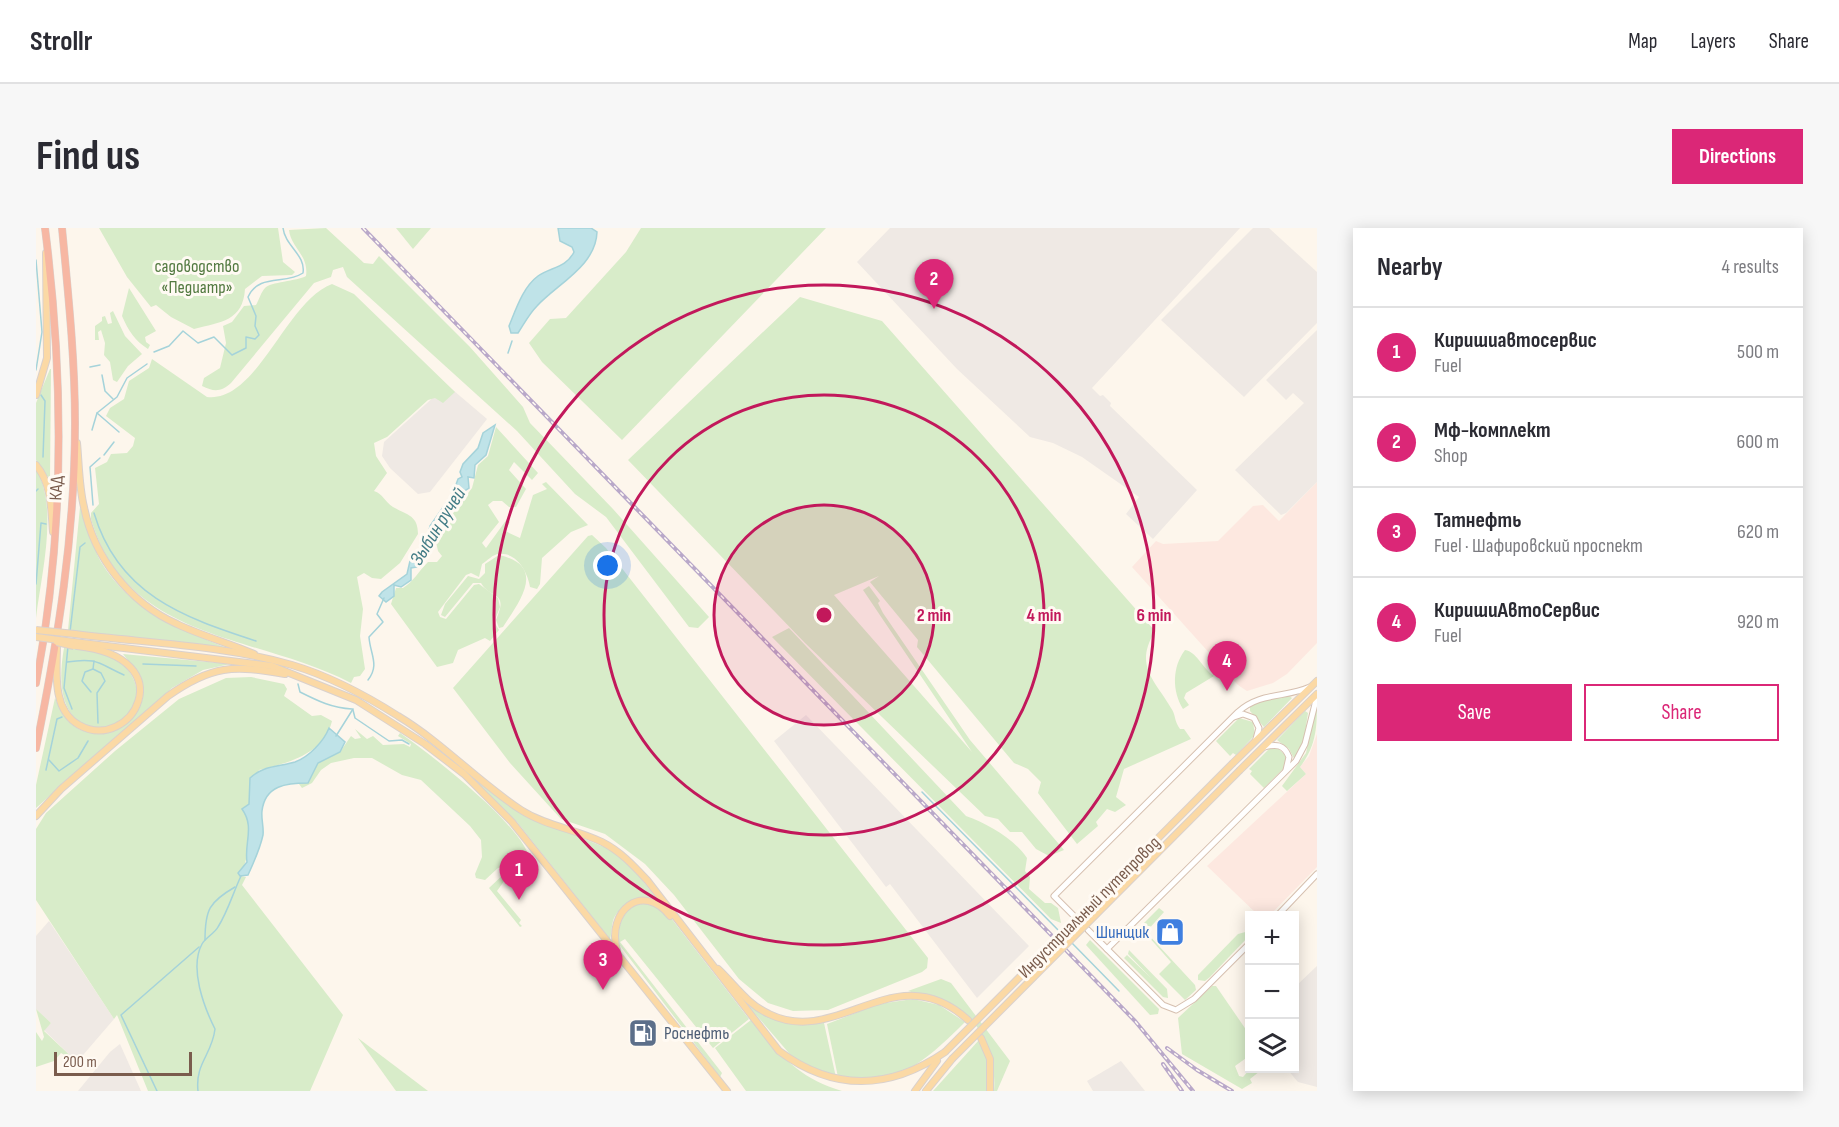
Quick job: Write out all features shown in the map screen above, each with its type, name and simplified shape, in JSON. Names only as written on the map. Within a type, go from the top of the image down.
[{"type":"highway","name":"КАД","points":[[36,683],[54,538],[60,455],[60,389],[45,228]]},
{"type":"highway","name":"КАД","points":[[36,748],[57,644],[67,563],[75,425],[62,228]]},
{"type":"main road","points":[[36,394],[47,358],[44,270],[47,241]]},
{"type":"main road","points":[[75,425],[84,507],[98,547],[114,574],[143,603],[167,619],[263,658],[322,676],[376,702],[431,738],[523,811],[611,847],[647,880],[713,965],[753,1005],[769,1015],[794,1022],[823,1020],[877,1001],[903,996],[940,1002],[968,1020]]},
{"type":"main road","points":[[36,465],[43,473],[49,491],[54,538]]},
{"type":"main road","points":[[36,630],[120,657],[132,668],[140,684],[140,696],[132,714],[118,726],[109,729],[93,730],[75,723],[68,716],[58,695],[57,644]]},
{"type":"main road","points":[[36,637],[263,658]]},
{"type":"main road","points":[[74,641],[272,666],[356,700],[395,724],[464,774],[512,822],[727,1091]]},
{"type":"main road","points":[[36,816],[79,774],[168,696],[205,673],[243,668],[298,676]]},
{"type":"main road","name":"Индустриальный путепровод","points":[[945,1052],[1314,683]]},
{"type":"main road","name":"Индустриальный путепровод","points":[[926,1091],[952,1059],[1317,695]]},
{"type":"main road","points":[[619,954],[614,934],[615,923],[622,911],[633,904],[654,903],[683,926]]},
{"type":"main road","points":[[713,965],[720,978],[779,1051],[799,1070],[825,1083]]},
{"type":"main road","points":[[981,1038],[990,1059],[990,1091]]},
{"type":"main road","points":[[876,1089],[913,1075],[945,1052]]},
{"type":"main road","points":[[915,1091],[945,1052]]},
{"type":"street","points":[[1073,915],[1054,896],[1249,701],[1298,692],[1314,683]]},
{"type":"street","points":[[1107,949],[1285,773],[1302,753],[1317,695]]},
{"type":"street","points":[[1232,718],[1243,714],[1254,718],[1259,728],[1255,741]]},
{"type":"street","points":[[1262,748],[1278,745],[1283,747],[1289,757],[1285,773]]},
{"type":"street","points":[[1281,911],[1317,874]]},
{"type":"street","points":[[1088,930],[1167,1008],[1181,1009],[1245,948]]},
{"type":"shaded area","points":[[890,228],[1240,228],[1092,388],[1100,396],[1103,395],[1111,403],[1110,406],[1197,490],[1153,539],[1126,514],[1139,497],[1082,457],[1053,443],[1030,437],[957,369],[857,262]]},
{"type":"shaded area","points":[[1253,228],[1269,228],[1317,272],[1317,323],[1244,397],[1161,320]]},
{"type":"shaded area","points":[[1317,330],[1317,482],[1286,513],[1281,515],[1235,470],[1304,403],[1293,393],[1286,400],[1266,380]]},
{"type":"shaded area","points":[[447,385],[487,419],[430,492],[418,494],[390,468],[382,456],[384,442]]},
{"type":"shaded area","points":[[1317,482],[1317,643],[1287,674],[1273,683],[1247,691],[1238,685],[1132,567],[1156,541],[1163,544],[1218,541],[1253,506],[1263,505],[1279,521]]},
{"type":"shaded area","points":[[806,715],[1029,946],[977,998],[890,884],[886,887],[774,741]]},
{"type":"shaded area","points":[[1317,734],[1317,867],[1274,911],[1254,911],[1207,866],[1306,774],[1300,767],[1309,756]]},
{"type":"shaded area","points":[[49,921],[114,1019],[77,1062],[44,1030],[51,1023],[36,1009],[36,936]]},
{"type":"shaded area","points":[[1317,966],[1317,1087],[1298,1082],[1290,1073],[1299,1073],[1299,983]]},
{"type":"shaded area","points":[[120,1044],[141,1091],[78,1091],[110,1052]]},
{"type":"shaded area","points":[[1121,1061],[1145,1091],[1093,1091],[1087,1081]]},
{"type":"green space","name":"садоводство «Педиатр»","points":[[99,228],[278,228],[283,262],[295,272],[292,275],[262,276],[245,289],[240,308],[235,314],[221,322],[194,329],[171,317],[156,305],[151,307],[127,277]]},
{"type":"green space","points":[[326,228],[364,263],[373,264],[379,256],[470,347],[523,407],[530,423],[613,509],[709,617],[698,628],[689,627],[606,517],[575,494],[517,431],[347,277],[343,267],[333,270],[331,277],[314,283],[231,383],[217,390],[202,386],[204,378],[220,368],[226,343],[223,326],[232,322],[244,306],[256,305],[262,292],[268,286],[306,276],[305,262],[289,230]]},
{"type":"green space","points":[[396,228],[431,228],[413,249]]},
{"type":"green space","points":[[641,228],[826,228],[622,440],[542,362],[529,343],[550,319],[566,318],[626,252]]},
{"type":"green space","points":[[332,284],[354,294],[455,392],[443,403],[435,398],[428,400],[387,437],[374,443],[376,456],[387,473],[374,491],[393,507],[414,519],[418,534],[400,563],[381,579],[372,578],[364,573],[357,577],[363,609],[360,636],[365,669],[360,676],[354,677],[351,683],[314,667],[199,629],[164,612],[134,590],[109,559],[91,519],[91,513],[99,504],[95,468],[107,462],[111,454],[127,453],[133,446],[135,438],[106,416],[110,408],[124,399],[129,381],[149,368],[152,359],[207,397],[225,395],[241,384],[256,368],[315,294]]},
{"type":"green space","points":[[129,288],[156,331],[145,337],[146,342],[150,345],[148,349],[132,335],[122,316]]},
{"type":"green space","points":[[800,297],[882,321],[1155,631],[1146,654],[1149,672],[1173,711],[1178,726],[1184,729],[1191,739],[1124,769],[1116,797],[1126,805],[1115,812],[1107,809],[1096,822],[1098,826],[1077,844],[1038,793],[1041,782],[1028,769],[1014,763],[917,647],[918,640],[870,582],[879,576],[834,595],[972,752],[863,590],[869,586],[880,601],[878,603],[883,613],[970,740],[1064,850],[1049,856],[1036,849],[1022,832],[1010,832],[998,819],[985,816],[805,643],[628,460]]},
{"type":"green space","points":[[113,311],[125,336],[142,354],[128,366],[117,382],[113,380],[110,362],[104,355],[105,343],[101,330],[98,332],[99,340],[95,340],[95,326],[105,316],[108,324],[112,323],[110,313]]},
{"type":"green space","points":[[50,369],[50,480],[36,460],[36,403]]},
{"type":"green space","points":[[496,427],[538,473],[532,480],[514,462],[509,470],[526,489],[516,507],[509,507],[502,501],[493,501],[488,505],[499,522],[482,543],[486,548],[507,519],[510,522],[505,531],[520,538],[533,495],[547,489],[542,484],[546,482],[588,525],[571,532],[542,558],[540,584],[537,589],[530,587],[520,564],[505,554],[495,555],[482,564],[479,577],[471,573],[466,575],[438,612],[440,617],[446,619],[474,585],[479,584],[498,598],[500,607],[494,622],[499,630],[490,641],[485,638],[458,650],[453,663],[437,667],[391,604],[396,588],[403,588],[428,562],[437,562],[442,556],[438,551],[435,537],[472,488],[478,465],[488,456]]},
{"type":"green space","points":[[36,469],[43,485],[47,522],[36,618]]},
{"type":"green space","points":[[80,507],[101,562],[128,595],[179,628],[237,652],[68,630]]},
{"type":"green space","points":[[592,535],[606,548],[928,958],[927,968],[922,972],[828,1010],[793,1011],[768,1003],[739,979],[674,895],[645,864],[605,834],[561,819],[510,763],[453,688],[588,536]]},
{"type":"green space","points":[[499,555],[514,560],[523,567],[526,576],[522,596],[503,627],[499,628],[496,620],[500,600],[481,583],[473,583],[445,617],[441,615],[445,604],[468,576],[479,579],[485,573],[485,564]]},
{"type":"green space","points":[[789,628],[966,816],[1000,832],[1015,844],[1027,858],[1025,871],[1030,877],[1029,889],[1045,903],[1051,903],[1058,908],[1061,923],[1051,919],[772,637]]},
{"type":"green space","points":[[64,648],[93,650],[111,656],[126,667],[132,676],[137,695],[131,711],[117,722],[101,727],[83,724],[69,711],[62,686]]},
{"type":"green space","points":[[1185,650],[1193,654],[1214,676],[1186,693],[1184,698],[1189,705],[1183,709],[1177,695],[1175,679],[1178,664]]},
{"type":"green space","points":[[123,654],[230,664],[203,670],[172,688],[36,808],[36,785],[55,698],[69,722],[80,730],[93,733],[119,728],[137,711],[142,698],[141,679]]},
{"type":"green space","points":[[251,677],[284,684],[287,689],[284,696],[312,716],[321,715],[332,721],[328,732],[313,749],[293,760],[259,770],[249,790],[249,804],[243,809],[248,824],[249,842],[240,876],[246,877],[242,885],[343,1015],[310,1091],[148,1091],[117,1015],[114,1019],[36,900],[36,829],[46,813],[115,751],[179,699],[226,678]]},
{"type":"green space","points":[[1289,696],[1292,698],[1264,727],[1250,711],[1253,702]]},
{"type":"green space","points":[[1317,700],[1313,743],[1300,767],[1306,774],[1287,791],[1282,786],[1306,753]]},
{"type":"green space","points":[[1305,711],[1308,713],[1303,746],[1295,760],[1289,749],[1277,740]]},
{"type":"green space","points":[[1239,718],[1253,722],[1255,735],[1236,755],[1233,753],[1230,756],[1216,741]]},
{"type":"green space","points":[[355,729],[367,739],[373,736],[383,745],[404,744],[410,747],[411,744],[398,736],[400,733],[455,775],[500,816],[517,836],[528,854],[529,867],[524,873],[511,879],[507,877],[497,891],[521,920],[519,923],[522,926],[520,927],[489,888],[507,871],[507,866],[498,868],[485,880],[476,878],[475,874],[482,857],[481,840],[470,826],[421,780],[402,775],[372,758],[354,758],[331,763],[321,770],[312,783],[302,788],[299,784],[303,783],[318,763],[340,752],[351,736],[355,739],[361,738]]},
{"type":"green space","points":[[1270,748],[1279,749],[1287,757],[1284,768],[1264,788],[1250,774],[1252,771],[1249,769]]},
{"type":"green space","points":[[458,764],[520,812],[611,850],[636,872],[659,902],[641,900],[623,907],[614,919],[610,939],[517,822]]},
{"type":"green space","points":[[646,903],[659,907],[671,918],[749,1019],[713,1048],[625,939],[620,942],[722,1073],[720,1077],[618,943],[617,928],[622,916],[632,907]]},
{"type":"green space","points":[[1159,908],[1164,912],[1146,932],[1195,985],[1196,990],[1185,1000],[1159,974],[1171,962],[1140,927]]},
{"type":"green space","points":[[1245,932],[1245,940],[1210,977],[1205,981],[1198,980],[1198,975],[1238,934]]},
{"type":"green space","points":[[1090,940],[1159,1009],[1158,1014],[1150,1015],[1086,945]]},
{"type":"green space","points":[[1129,950],[1167,989],[1168,998],[1163,997],[1124,958],[1127,955],[1151,978],[1128,954]]},
{"type":"green space","points":[[941,979],[951,983],[1010,1061],[997,1091],[994,1091],[994,1076],[988,1048],[974,1023],[953,1005],[935,997],[908,991]]},
{"type":"green space","points":[[1212,986],[1216,986],[1245,1028],[1245,1059],[1235,1066],[1239,1076],[1258,1073],[1250,1079],[1252,1083],[1242,1089],[1182,1054],[1178,1018]]},
{"type":"green space","points":[[913,999],[939,1005],[965,1022],[938,1048],[909,1069],[876,1081],[839,1082],[827,1024],[879,1004]]},
{"type":"green space","points":[[745,1002],[783,1021],[803,1024],[824,1023],[837,1082],[818,1076],[794,1059]]},
{"type":"green space","points":[[36,1009],[51,1023],[44,1031],[77,1062],[61,1053],[54,1061],[36,1067],[36,1032],[42,1041],[44,1037]]},
{"type":"green space","points":[[751,1020],[780,1054],[801,1072],[842,1091],[746,1091],[715,1048]]},
{"type":"green space","points":[[358,1038],[428,1091],[396,1091]]},
{"type":"green space","points":[[979,1040],[987,1060],[987,1091],[933,1091]]},
{"type":"water","points":[[558,228],[591,228],[597,232],[595,244],[583,265],[537,306],[518,333],[511,333],[509,326],[528,286],[538,276],[563,264],[574,252],[572,247],[560,241]]},
{"type":"water","points":[[495,425],[486,455],[475,465],[474,478],[468,477],[469,488],[463,492],[462,501],[457,503],[433,531],[431,552],[415,561],[417,567],[411,568],[411,580],[401,587],[394,585],[394,596],[386,602],[379,596],[407,574],[410,561],[422,550],[430,526],[453,493],[458,479],[462,477],[460,472],[463,464],[478,448],[483,433]]},
{"type":"water","points":[[329,728],[345,742],[340,752],[318,763],[308,783],[278,787],[267,796],[262,811],[263,835],[259,850],[248,875],[240,876],[238,873],[247,862],[249,829],[242,809],[249,804],[250,778],[266,769],[295,762],[306,756],[320,743]]},
{"type":"waterway","points":[[154,352],[169,346],[183,331],[198,343],[214,337],[232,355],[246,348],[246,337],[255,339],[259,335],[255,326],[256,316],[248,297],[253,290],[265,282],[303,273],[299,256],[287,240],[283,228]]},
{"type":"waterway","points":[[36,260],[42,332],[36,370]]},
{"type":"waterway","name":"Зыбин ручей","points":[[508,353],[512,341]]},
{"type":"waterway","points":[[92,430],[97,413],[117,397],[127,378],[147,364]]},
{"type":"waterway","points":[[90,367],[100,365]]},
{"type":"waterway","points":[[102,375],[105,391],[113,399]]},
{"type":"waterway","points":[[41,395],[45,401],[43,457]]},
{"type":"waterway","points":[[97,413],[119,432]]},
{"type":"waterway","points":[[104,455],[114,442]]},
{"type":"waterway","points":[[93,505],[90,467],[100,458]]},
{"type":"waterway","points":[[94,513],[105,541],[119,564],[136,583],[179,611],[256,641]]},
{"type":"waterway","points":[[36,584],[41,523],[46,524]]},
{"type":"waterway","points":[[70,632],[80,547],[85,543]]},
{"type":"waterway","name":"Зыбин ручей","points":[[368,680],[372,675],[374,664],[369,637],[383,622],[377,614],[384,598]]},
{"type":"waterway","points":[[68,646],[64,688],[72,709]]},
{"type":"waterway","points":[[67,662],[92,661],[124,675]]},
{"type":"waterway","points":[[91,692],[82,681],[85,672],[93,669],[94,661]]},
{"type":"waterway","points":[[143,664],[196,666]]},
{"type":"waterway","points":[[93,669],[101,673],[105,681],[97,693],[98,723]]},
{"type":"waterway","points":[[298,684],[300,692],[332,706],[352,709]]},
{"type":"waterway","name":"Зыбин ручей","points":[[336,736],[353,709]]},
{"type":"waterway","points":[[353,710],[355,718],[389,741],[402,740],[409,744]]},
{"type":"waterway","points":[[46,770],[57,719],[62,717]]},
{"type":"waterway","points":[[49,760],[59,771],[78,758],[88,741]]},
{"type":"waterway","points":[[922,792],[1061,933]]},
{"type":"waterway","name":"Зыбин ручей","points":[[198,1091],[199,1073],[211,1046],[215,1029],[199,987],[198,954],[202,944],[222,921],[241,876]]},
{"type":"waterway","points":[[205,940],[206,921],[210,908],[219,897],[235,887]]},
{"type":"waterway","points":[[1071,942],[1119,991]]},
{"type":"waterway","points":[[157,1091],[121,1015],[199,947]]},
{"type":"railway","points":[[363,228],[1135,1021],[1193,1091]]},
{"type":"railway","points":[[1167,1048],[1232,1091]]},
{"type":"railway","points":[[1163,1064],[1182,1091]]},
{"type":"place","name":"Мф-комплект","points":[[934,309]]},
{"type":"place","name":"КиришиАвтоСервис","points":[[1227,691]]},
{"type":"place","name":"Киришиавтосервис","points":[[519,900]]},
{"type":"place","name":"Шинщик","points":[[1170,932]]},
{"type":"place","name":"Татнефть","points":[[603,990]]},
{"type":"place","name":"Роснефть","points":[[643,1033]]}]
